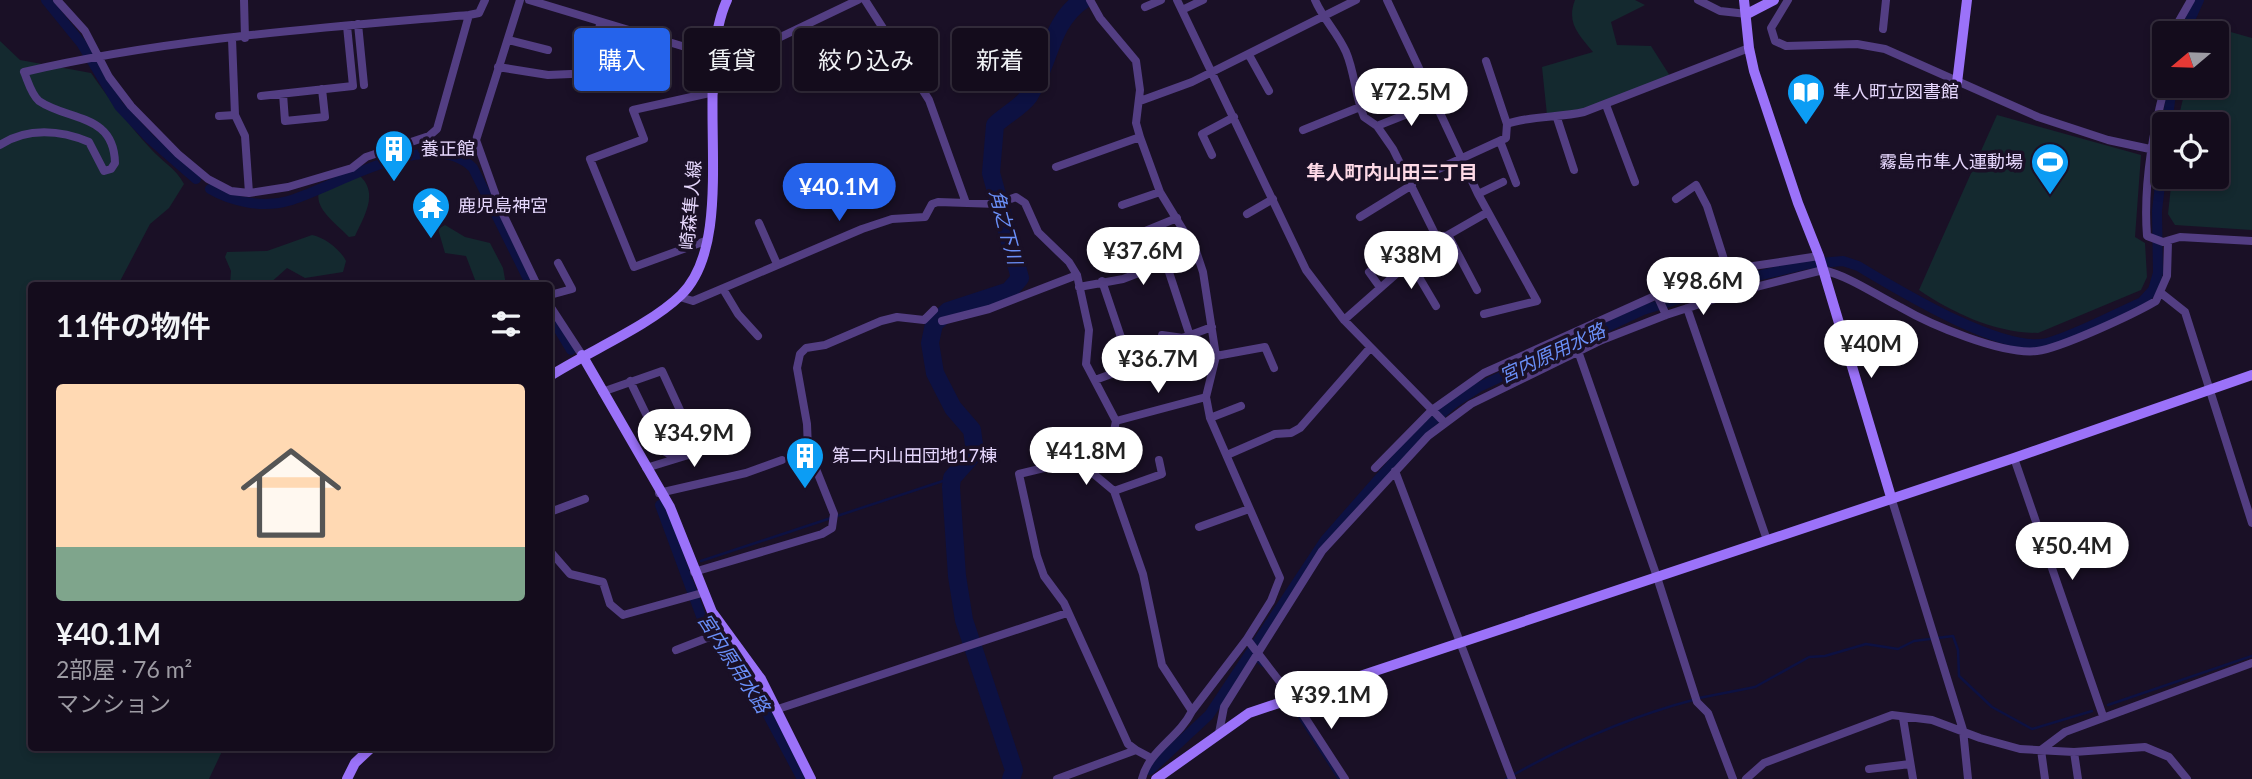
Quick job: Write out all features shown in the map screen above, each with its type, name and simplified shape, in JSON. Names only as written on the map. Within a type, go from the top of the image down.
[{"type":"street","points":[[57,0],[85,32],[120,93],[168,144],[215,183],[231,191],[249,193],[288,187],[352,168],[366,157],[429,136],[437,129],[469,15]]},
{"type":"street","points":[[244,0],[245,38]]},
{"type":"street","points":[[0,145],[38,133],[72,134],[89,142],[104,171],[111,169],[115,153],[100,128],[83,117],[40,101],[32,93],[24,72],[78,59],[233,38],[469,15],[480,13],[485,0]]},
{"type":"street","points":[[520,0],[477,135],[477,144],[501,210],[536,282]]},
{"type":"street","points":[[529,0],[684,46]]},
{"type":"street","name":"崎森隼人線","points":[[720,28],[727,0]]},
{"type":"street","points":[[780,38],[858,0]]},
{"type":"street","points":[[865,0],[929,100],[966,203]]},
{"type":"street","points":[[1090,0],[1107,28],[1136,61],[1140,101],[1136,123],[1140,137],[1160,192],[1196,251],[1203,272],[1216,356],[1206,397],[1210,418],[1280,578],[1271,601],[1247,639],[1192,711],[1184,727],[1146,763],[1142,779]]},
{"type":"street","points":[[1145,7],[1161,0]]},
{"type":"street","points":[[1177,0],[1306,270],[1344,320],[1445,423]]},
{"type":"street","points":[[1182,10],[1203,0]]},
{"type":"street","points":[[1315,0],[1322,18],[1333,25],[1346,52],[1364,117],[1377,126],[1411,183],[1437,238]]},
{"type":"street","points":[[1140,101],[1172,91],[1249,55],[1356,0]]},
{"type":"street","points":[[1387,0],[1478,194],[1537,301],[1484,314]]},
{"type":"street","points":[[1698,0],[1720,11],[1746,14],[1774,0]]},
{"type":"street","points":[[1744,0],[1749,48],[1798,202],[1819,256],[1963,730],[1968,779]]},
{"type":"street","points":[[1788,0],[1771,28],[1775,41],[1786,46],[1857,44],[1885,49],[2038,117],[2108,140],[2150,149]]},
{"type":"street","points":[[1883,29],[1886,0]]},
{"type":"street","points":[[1957,83],[1966,0]]},
{"type":"street","points":[[2179,21],[2191,0]]},
{"type":"street","points":[[599,28],[600,23]]},
{"type":"street","points":[[358,24],[364,85]]},
{"type":"street","points":[[261,96],[353,86],[346,26]]},
{"type":"street","points":[[233,38],[235,115],[245,136],[249,193]]},
{"type":"street","points":[[508,40],[548,50]]},
{"type":"street","points":[[1507,124],[1524,118],[1557,118],[1605,105],[1749,48]]},
{"type":"street","points":[[1249,55],[1269,91]]},
{"type":"street","points":[[1360,217],[1411,183],[1506,138],[1507,124],[1486,61]]},
{"type":"street","points":[[498,67],[548,75],[570,74]]},
{"type":"street","points":[[283,94],[285,121],[325,117],[322,89]]},
{"type":"street","points":[[708,240],[634,267],[590,159],[644,139],[633,110],[713,92]]},
{"type":"street","name":"崎森隼人線","points":[[553,374],[680,297],[700,270],[708,240],[713,92]]},
{"type":"street","points":[[2162,98],[2150,149],[2145,215],[2147,236],[2168,242],[2180,237],[2252,241]]},
{"type":"street","points":[[1377,126],[1435,103]]},
{"type":"street","points":[[1605,105],[1635,182]]},
{"type":"street","points":[[1303,130],[1360,107]]},
{"type":"street","points":[[219,116],[235,115]]},
{"type":"street","points":[[1212,155],[1202,134],[1234,117]]},
{"type":"street","points":[[1557,118],[1574,170]]},
{"type":"street","points":[[1056,167],[1140,137]]},
{"type":"street","points":[[1500,141],[1516,183]]},
{"type":"street","points":[[1478,194],[1503,182]]},
{"type":"street","points":[[1676,199],[1696,186],[1707,206],[1728,272]]},
{"type":"street","points":[[1122,205],[1160,192]]},
{"type":"street","points":[[680,297],[693,301],[777,264],[892,219],[925,217],[932,204],[938,202],[1001,202],[1016,197],[1025,203],[1038,232],[1069,262],[1077,275],[1089,330],[1086,364],[1116,421],[1111,445],[1077,460],[1019,474],[1037,556],[1044,576],[1064,603],[1100,677],[1128,744],[1151,758]]},
{"type":"street","points":[[1247,214],[1273,199]]},
{"type":"street","points":[[1344,320],[1379,286],[1437,238],[1448,235],[1488,212]]},
{"type":"street","points":[[1133,236],[1177,218]]},
{"type":"street","points":[[759,223],[777,264]]},
{"type":"street","points":[[1448,235],[1477,290]]},
{"type":"street","points":[[1219,733],[1224,707],[1322,551],[1395,471],[1445,423],[1503,386],[1578,351],[1666,315],[1823,270],[1842,276],[1902,309],[1966,337],[2027,351],[2059,346],[2156,301],[2167,276],[2168,242]]},
{"type":"street","points":[[1079,287],[1124,279],[1196,251]]},
{"type":"street","points":[[1376,468],[1432,410],[1484,373],[1657,296],[1728,272],[1819,256]]},
{"type":"street","points":[[1410,262],[1436,306]]},
{"type":"street","points":[[553,294],[572,289],[558,263]]},
{"type":"street","points":[[1166,263],[1187,337]]},
{"type":"street","points":[[1369,272],[1379,286]]},
{"type":"street","points":[[942,321],[989,309],[1077,275]]},
{"type":"street","points":[[1102,281],[1131,366]]},
{"type":"street","points":[[723,289],[738,314],[758,336]]},
{"type":"street","points":[[2161,293],[2185,312],[2252,523]]},
{"type":"street","points":[[1657,296],[1666,315]]},
{"type":"street","points":[[1686,308],[1767,540]]},
{"type":"street","points":[[694,572],[822,534],[832,528],[833,518],[808,449],[807,424],[797,368],[800,354],[806,348],[825,345],[881,321],[897,317],[924,320],[934,310]]},
{"type":"street","points":[[553,311],[582,355],[659,493],[670,507],[694,572],[696,595],[778,709],[811,779]]},
{"type":"street","points":[[1181,352],[1177,340],[1212,327]]},
{"type":"street","points":[[1162,335],[1187,337]]},
{"type":"street","points":[[1216,356],[1265,347],[1274,368]]},
{"type":"street","points":[[1227,455],[1275,434],[1291,433],[1300,428],[1370,348]]},
{"type":"street","points":[[1578,351],[1656,575],[1693,692],[1697,702],[1708,713],[1733,779]]},
{"type":"street","points":[[1095,380],[1147,361]]},
{"type":"street","points":[[603,392],[662,371],[696,445]]},
{"type":"street","points":[[1160,778],[1249,713],[1656,575],[2014,458],[2252,374]]},
{"type":"street","points":[[630,381],[664,452],[669,454],[722,435]]},
{"type":"street","points":[[1116,421],[1206,397]]},
{"type":"street","points":[[1210,418],[1241,407]]},
{"type":"street","points":[[646,468],[734,442]]},
{"type":"street","points":[[2014,458],[2103,716]]},
{"type":"street","points":[[659,493],[746,472],[782,460]]},
{"type":"street","points":[[1077,460],[1114,491],[1143,574],[1162,665],[1192,711]]},
{"type":"street","points":[[1114,491],[1162,474],[1159,460]]},
{"type":"street","points":[[1395,471],[1458,643],[1511,775]]},
{"type":"street","points":[[553,511],[585,499]]},
{"type":"street","points":[[1199,527],[1249,509]]},
{"type":"street","points":[[553,554],[570,573],[603,582],[610,604],[623,615],[696,595]]},
{"type":"street","points":[[778,709],[1067,613]]},
{"type":"street","points":[[676,650],[713,639],[723,633]]},
{"type":"street","points":[[1247,639],[1293,699],[1345,779]]},
{"type":"street","points":[[2041,750],[2065,732],[2103,716],[2252,663]]},
{"type":"street","points":[[1746,779],[1764,763],[1892,715],[1932,720],[1996,744],[2041,750],[2074,752],[2145,747],[2169,757],[2188,779]]},
{"type":"street","points":[[1903,718],[1913,779]]},
{"type":"street","points":[[1057,779],[1136,750]]},
{"type":"street","points":[[2041,750],[2045,779]]},
{"type":"street","points":[[347,779],[355,763],[368,751]]},
{"type":"street","points":[[2074,752],[2078,779]]},
{"type":"street","points":[[1869,769],[1910,764]]},
{"type":"shaded area","points":[[1575,0],[1635,0],[1645,5],[1611,22],[1617,45],[1651,46],[1670,76],[1585,109],[1547,115],[1542,67],[1593,52],[1575,28],[1572,15]]},
{"type":"shaded area","points":[[2230,32],[2252,38],[2252,230],[2175,225],[2168,214],[2171,189],[2229,189],[2229,112],[2180,112],[2183,98],[2230,98]]},
{"type":"shaded area","points":[[0,41],[20,60],[91,73],[134,130],[154,153],[177,173],[184,184],[169,208],[150,224],[120,282],[28,282],[28,751],[222,751],[209,779],[0,779]]},
{"type":"shaded area","name":"霧島市隼人運動場","points":[[1997,115],[2141,155],[2135,237],[2145,243],[2147,277],[2141,290],[2038,333],[2006,330],[1975,320],[1919,290]]},
{"type":"shaded area","points":[[360,176],[368,190],[368,205],[355,236],[349,237],[323,211],[318,198],[319,192]]},
{"type":"shaded area","points":[[445,225],[465,237],[490,243],[503,268],[505,282],[476,282],[466,256],[445,253],[438,229]]},
{"type":"shaded area","points":[[312,235],[327,241],[346,261],[343,272],[305,278],[287,268],[271,282],[230,282],[231,271],[225,257],[227,252],[267,251]]},
{"type":"waterway","name":"宮内原用水路","points":[[46,0],[81,43],[119,106],[150,139],[196,179]]},
{"type":"waterway","name":"角之下川","points":[[1011,779],[1014,770],[964,620],[957,576],[951,487],[952,478],[975,452],[972,430],[953,408],[935,373],[930,343],[934,324],[948,311],[1009,291],[1020,278],[991,173],[995,125],[1029,96],[1063,20],[1083,0]]},
{"type":"waterway","name":"宮内原用水路","points":[[2189,21],[2199,0]]},
{"type":"waterway","name":"宮内原用水路","points":[[2169,112],[2170,98]]},
{"type":"waterway","name":"宮内原用水路","points":[[210,189],[248,202],[278,203],[382,163],[408,156],[433,153],[455,157],[473,168],[530,282]]},
{"type":"waterway","name":"宮内原用水路","points":[[1150,770],[1209,715],[1325,540],[1419,433],[1454,403],[1479,387],[1643,310],[1744,279],[1808,264],[1843,261],[1858,266],[1978,330],[2028,344],[2058,340],[2142,302],[2153,290],[2158,273],[2157,211],[2160,189]]},
{"type":"waterway","name":"宮内原用水路","points":[[553,320],[571,350]]},
{"type":"waterway","points":[[837,516],[952,478]]},
{"type":"waterway","name":"宮内原用水路","points":[[660,505],[701,616],[752,685],[802,779]]},
{"type":"waterway","points":[[701,561],[831,518]]},
{"type":"waterway","points":[[1699,698],[1755,687],[1809,657],[1825,656],[1866,644],[1898,649],[1914,641],[1953,636],[1958,650],[1959,676],[1992,707],[2032,729],[2092,711]]},
{"type":"waterway","points":[[1251,656],[1263,666]]},
{"type":"waterway","points":[[2108,705],[2252,656]]},
{"type":"waterway","points":[[1506,779],[1597,734],[1693,700]]},
{"type":"waterway","points":[[1292,706],[1339,779]]},
{"type":"place","name":"隼人町立図書館","points":[[1806,126]]},
{"type":"place","name":"養正館","points":[[394,183]]},
{"type":"place","name":"霧島市隼人運動場","points":[[2050,196]]},
{"type":"place","name":"鹿児島神宮","points":[[431,240]]},
{"type":"place","name":"第二内山田団地17棟","points":[[805,490]]},
{"type":"district","name":"隼人町内山田三丁目","points":[[1392,172]]}]
